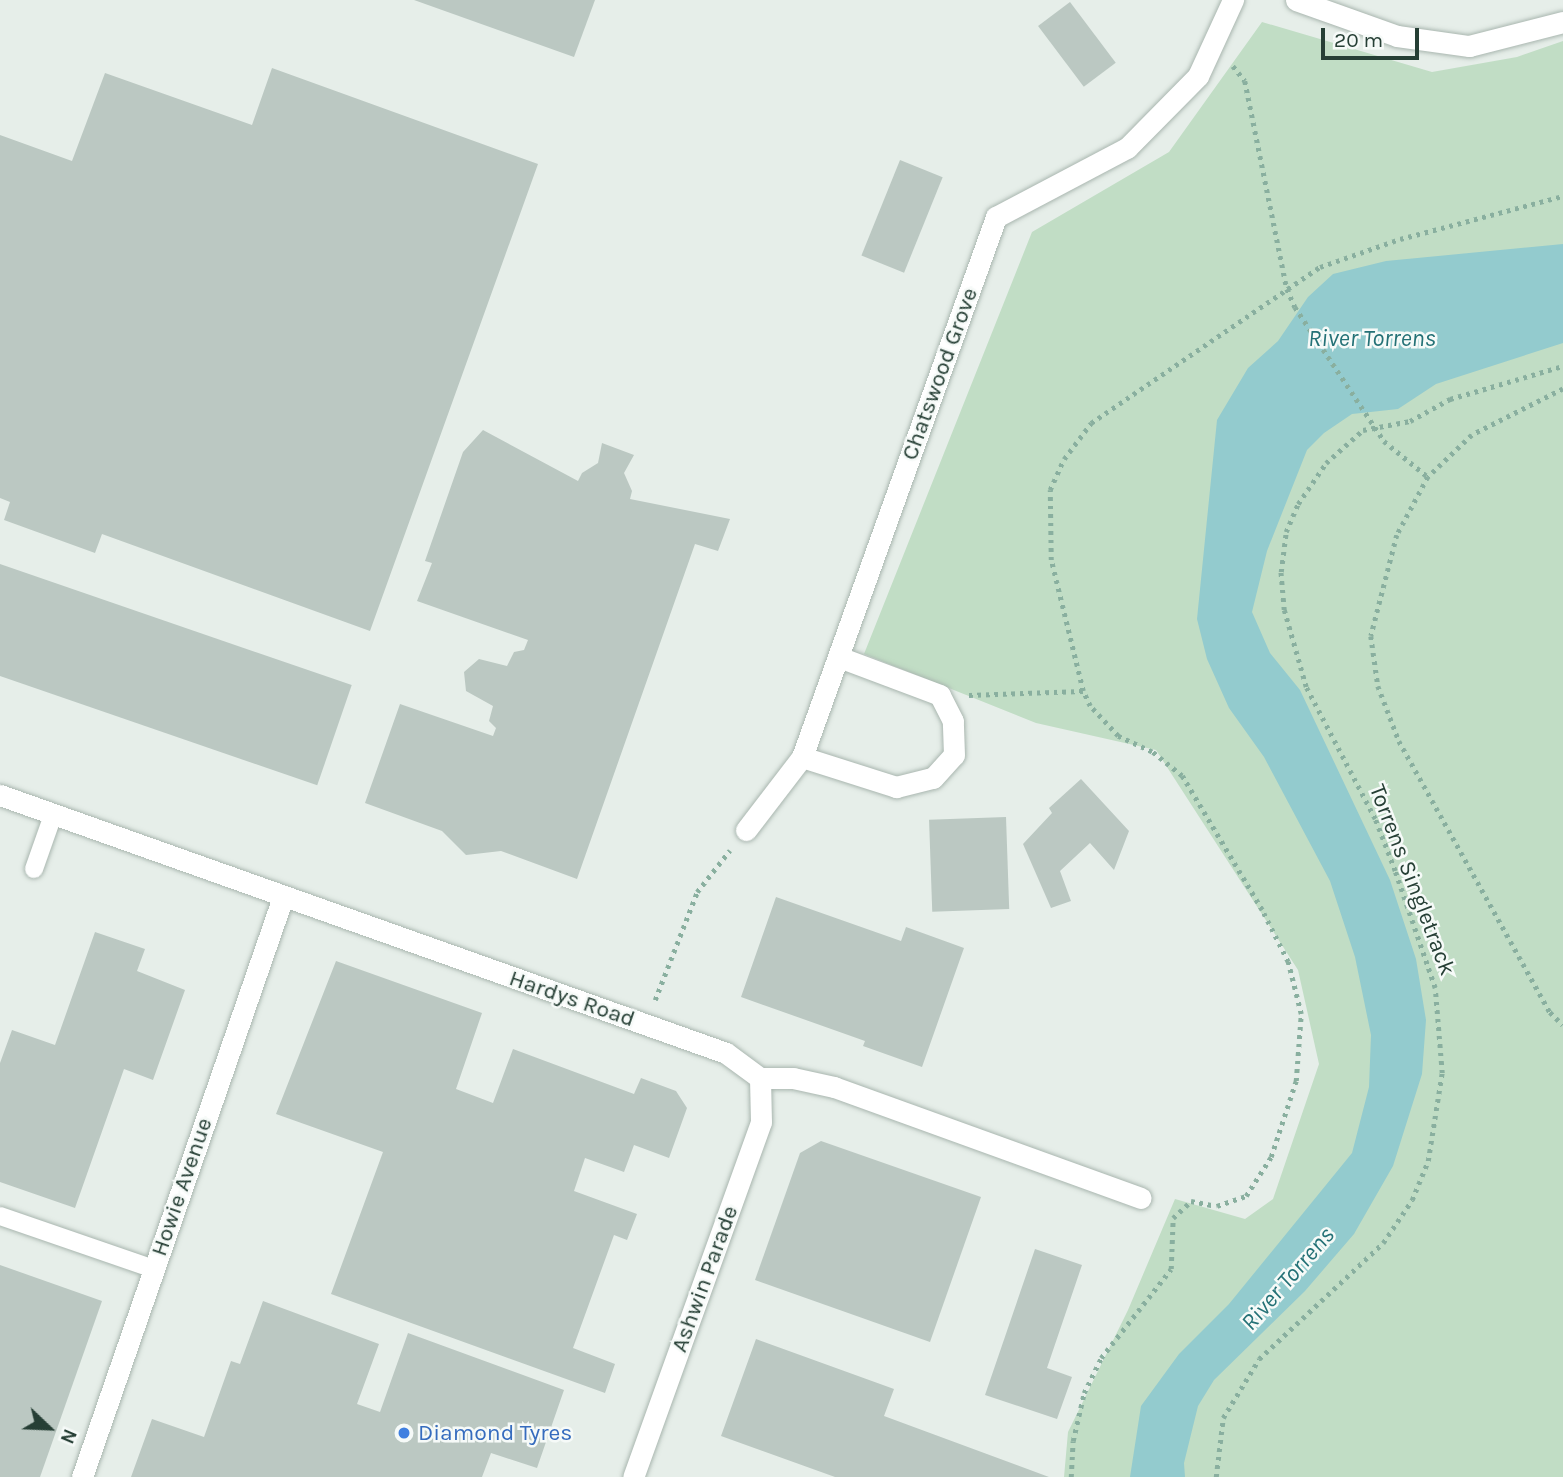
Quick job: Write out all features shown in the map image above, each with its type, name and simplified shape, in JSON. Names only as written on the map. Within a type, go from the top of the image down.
[{"type":"street","name":"Chatswood Grove","points":[[746,830],[802,757],[996,217],[1127,148],[1198,76],[1233,0]]},
{"type":"street","points":[[1296,0],[1397,36],[1469,46],[1563,22]]},
{"type":"street","points":[[802,757],[896,787],[933,778],[954,755],[953,721],[940,695],[839,657]]},
{"type":"street","name":"Hardys Road","points":[[0,795],[726,1054],[745,1063],[760,1078]]},
{"type":"street","name":"Howie Avenue","points":[[82,1477],[283,897]]},
{"type":"street","points":[[760,1078],[793,1078],[834,1087],[1140,1198]]},
{"type":"street","name":"Ashwin Parade","points":[[633,1477],[761,1122],[760,1078]]},
{"type":"lane","points":[[34,869],[53,815]]},
{"type":"lane","points":[[0,1216],[154,1269]]},
{"type":"path","points":[[1213,42],[1245,81],[1287,289],[1295,307],[1384,441],[1428,477]]},
{"type":"path","points":[[1071,1477],[1073,1441],[1084,1393],[1101,1358],[1171,1269],[1172,1218],[1191,1201],[1217,1206],[1246,1196],[1271,1157],[1296,1081],[1301,1014],[1288,962],[1262,910],[1181,776],[1152,752],[1118,736],[1090,706],[1083,691],[1051,560],[1050,490],[1064,459],[1091,423],[1320,267],[1400,239],[1563,197]]},
{"type":"path","name":"Torrens Singletrack","points":[[1216,1477],[1223,1418],[1259,1359],[1382,1243],[1412,1200],[1428,1161],[1442,1073],[1435,988],[1399,882],[1375,819],[1306,687],[1284,610],[1281,572],[1286,532],[1297,504],[1325,463],[1363,430],[1410,421],[1450,398],[1563,366]]},
{"type":"path","points":[[1563,390],[1472,435],[1428,477],[1397,535],[1381,587],[1371,636],[1378,686],[1399,741],[1549,1012],[1563,1025]]},
{"type":"path","points":[[940,695],[1083,691]]},
{"type":"path","points":[[646,1025],[697,892],[746,830]]},
{"type":"green space","points":[[1262,22],[1432,72],[1517,57],[1563,41],[1563,1477],[1064,1477],[1068,1432],[1128,1310],[1175,1199],[1245,1219],[1273,1199],[1319,1064],[1298,970],[1156,750],[1036,723],[864,654],[1032,232],[1169,152]]},
{"type":"water","name":"River Torrens","points":[[1563,244],[1563,343],[1436,384],[1398,409],[1352,414],[1324,433],[1307,450],[1267,551],[1252,612],[1270,653],[1300,690],[1390,880],[1416,959],[1426,1020],[1422,1074],[1393,1166],[1354,1234],[1305,1291],[1214,1380],[1198,1406],[1184,1463],[1185,1477],[1130,1477],[1141,1406],[1179,1354],[1229,1304],[1352,1153],[1369,1087],[1371,1035],[1355,957],[1330,881],[1264,757],[1229,708],[1207,659],[1197,619],[1217,420],[1248,368],[1278,341],[1308,297],[1333,274],[1386,261]]},
{"type":"building","points":[[414,0],[595,0],[574,57]]},
{"type":"building","points":[[1070,2],[1116,63],[1084,87],[1038,26]]},
{"type":"building","points":[[272,68],[538,164],[370,631],[102,534],[95,553],[4,520],[10,502],[0,498],[0,135],[72,161],[105,73],[252,125]]},
{"type":"building","points":[[900,160],[943,177],[904,273],[861,255]]},
{"type":"building","points":[[483,430],[578,481],[582,473],[598,463],[602,443],[634,455],[624,473],[632,491],[630,499],[730,519],[718,551],[695,544],[577,879],[501,851],[466,855],[442,831],[365,803],[400,704],[493,736],[496,728],[489,721],[493,706],[466,691],[464,672],[479,659],[507,666],[514,652],[524,650],[528,640],[417,601],[432,563],[425,561],[463,452]]},
{"type":"building","points":[[0,564],[352,685],[317,785],[0,676]]},
{"type":"building","points":[[1081,779],[1129,831],[1114,870],[1090,843],[1060,871],[1071,901],[1051,908],[1023,844],[1052,813],[1049,808]]},
{"type":"building","points":[[1006,817],[1009,909],[932,912],[929,820]]},
{"type":"building","points":[[776,897],[901,941],[906,927],[964,948],[922,1067],[863,1046],[865,1041],[741,997]]},
{"type":"building","points":[[95,932],[145,949],[137,971],[185,990],[153,1080],[124,1069],[75,1208],[0,1182],[0,1063],[12,1030],[55,1045]]},
{"type":"building","points":[[336,961],[482,1013],[456,1089],[493,1103],[513,1049],[634,1094],[641,1078],[676,1091],[687,1108],[669,1158],[634,1145],[624,1172],[585,1158],[574,1191],[637,1214],[627,1240],[614,1235],[573,1348],[615,1364],[605,1393],[331,1294],[383,1152],[276,1114]]},
{"type":"building","points":[[821,1141],[981,1197],[930,1342],[755,1280],[800,1153]]},
{"type":"building","points":[[1035,1249],[1082,1265],[1047,1368],[1072,1377],[1057,1419],[985,1395]]},
{"type":"building","points":[[0,1265],[102,1301],[40,1477],[0,1477]]},
{"type":"building","points":[[263,1301],[379,1344],[357,1404],[380,1412],[408,1333],[564,1390],[537,1468],[491,1453],[482,1477],[131,1477],[152,1419],[204,1437],[231,1361],[240,1364]]},
{"type":"building","points":[[756,1339],[894,1389],[884,1416],[1049,1477],[835,1477],[721,1436]]},
{"type":"place","name":"Diamond Tyres","points":[[404,1433]]}]
